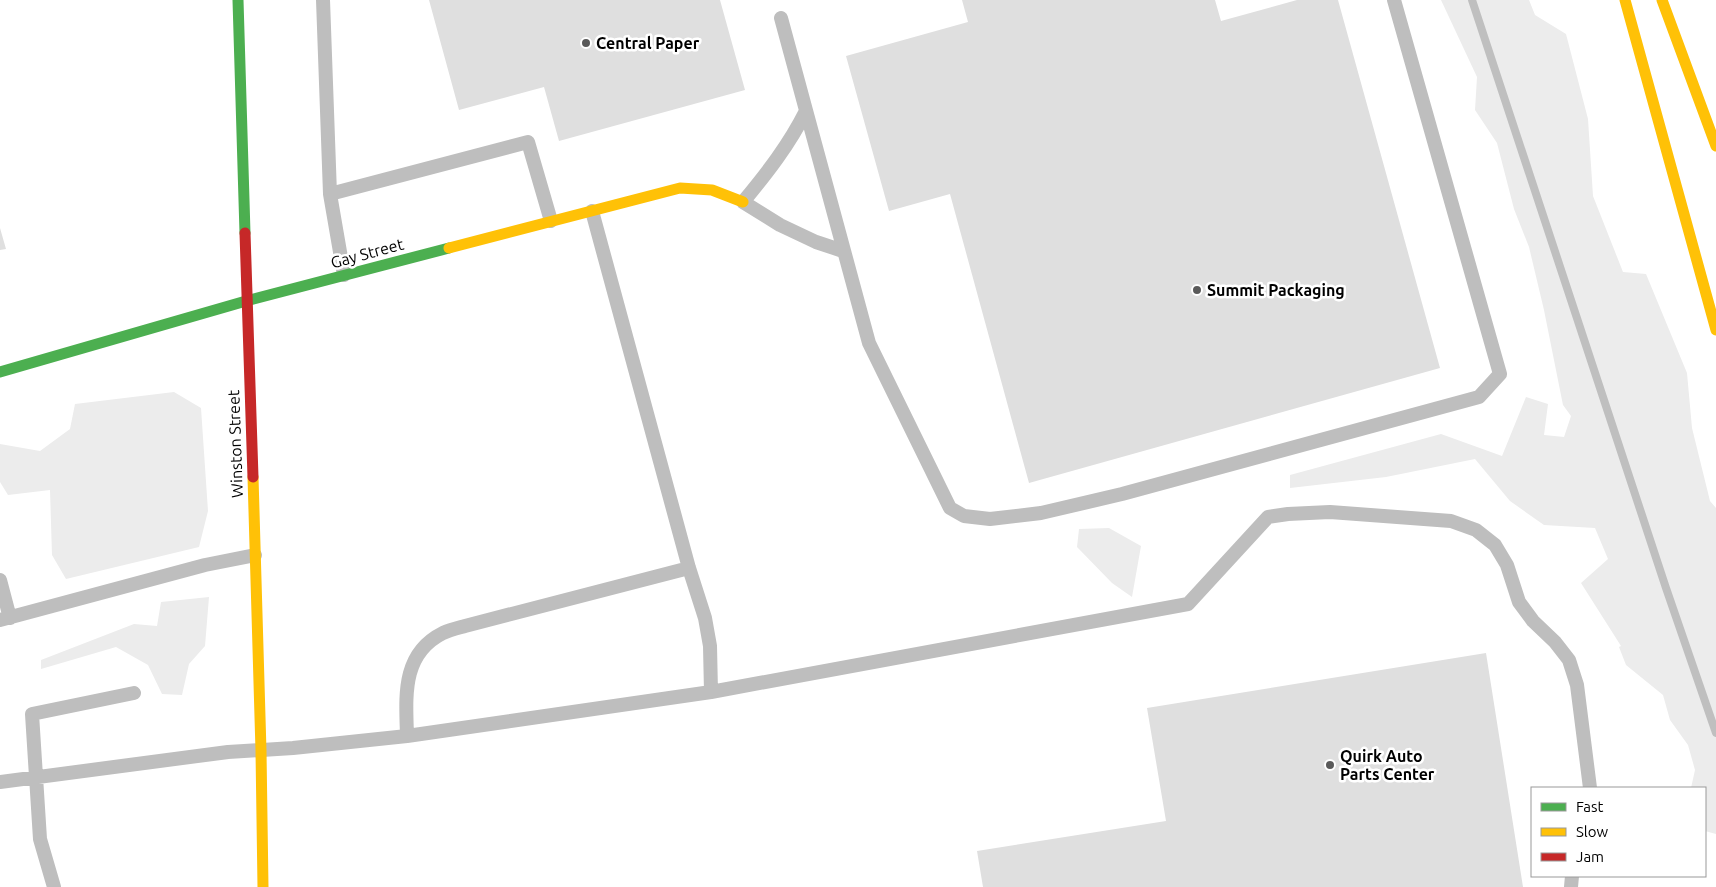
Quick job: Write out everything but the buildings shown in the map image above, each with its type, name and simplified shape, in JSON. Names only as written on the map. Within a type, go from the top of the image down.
[{"type":"main road","name":"Winston Street","points":[[238,0],[261,751],[263,887]]},
{"type":"main road","points":[[1625,0],[1716,330]]},
{"type":"main road","points":[[1662,0],[1716,146]]},
{"type":"main road","name":"Gay Street","points":[[0,372],[246,301],[680,188],[712,190],[743,202]]},
{"type":"lane","points":[[323,0],[330,194],[344,275]]},
{"type":"lane","points":[[781,18],[869,343],[950,508],[964,516],[990,519],[1041,513],[1122,494],[1479,396],[1500,374],[1394,0]]},
{"type":"lane","points":[[806,111],[796,131],[780,155],[743,202],[780,225],[816,242],[843,251]]},
{"type":"lane","points":[[330,194],[528,142],[551,221]]},
{"type":"lane","points":[[592,210],[689,568],[705,618],[710,646],[711,692]]},
{"type":"lane","points":[[0,782],[228,752],[261,751],[407,736],[711,692],[1188,604],[1268,517],[1330,512],[1451,521],[1476,530],[1495,545],[1508,565],[1519,602],[1533,621],[1555,642],[1569,660],[1578,685],[1590,787]]},
{"type":"lane","points":[[0,580],[5,619],[205,565],[255,555]]},
{"type":"lane","points":[[407,736],[406,696],[414,660],[425,646],[443,634],[465,626],[689,568]]},
{"type":"lane","points":[[54,887],[40,839],[32,714],[134,693]]},
{"type":"shaded area","points":[[1441,0],[1529,0],[1535,15],[1566,34],[1588,119],[1593,196],[1623,272],[1646,274],[1687,373],[1692,428],[1710,501],[1716,508],[1716,834],[1706,831],[1706,787],[1691,787],[1695,770],[1688,745],[1670,720],[1663,695],[1626,665],[1619,647],[1621,646],[1581,583],[1608,559],[1595,528],[1544,525],[1510,501],[1475,459],[1386,477],[1290,488],[1290,475],[1441,434],[1502,456],[1526,397],[1548,404],[1544,435],[1564,437],[1571,416],[1563,405],[1529,247],[1514,209],[1497,143],[1475,110],[1477,77]]},
{"type":"shaded area","points":[[174,392],[201,408],[208,511],[199,547],[66,579],[52,555],[50,490],[8,495],[0,482],[0,444],[40,451],[70,429],[75,404]]},
{"type":"shaded area","points":[[1109,528],[1141,546],[1132,597],[1112,583],[1077,547],[1079,529]]},
{"type":"shaded area","points":[[209,597],[205,646],[189,664],[182,695],[162,694],[148,665],[116,647],[41,669],[41,660],[134,624],[157,626],[161,602]]},
{"type":"waterway","points":[[1472,0],[1666,588],[1716,733]]},
{"type":"traffic: fast","points":[[238,0],[245,233]]},
{"type":"traffic: fast","points":[[0,372],[246,301],[449,248]]},
{"type":"traffic: slow","points":[[1625,0],[1716,330]]},
{"type":"traffic: slow","points":[[1662,0],[1716,146]]},
{"type":"traffic: slow","points":[[449,248],[680,188],[712,190],[743,202]]},
{"type":"traffic: slow","points":[[253,477],[263,887]]},
{"type":"traffic: jam","points":[[245,233],[253,477]]},
{"type":"place","name":"Central Paper","points":[[586,43]]},
{"type":"place","name":"Summit Packaging","points":[[1197,290]]},
{"type":"place","name":"Quirk Auto Parts Center","points":[[1330,765]]}]
